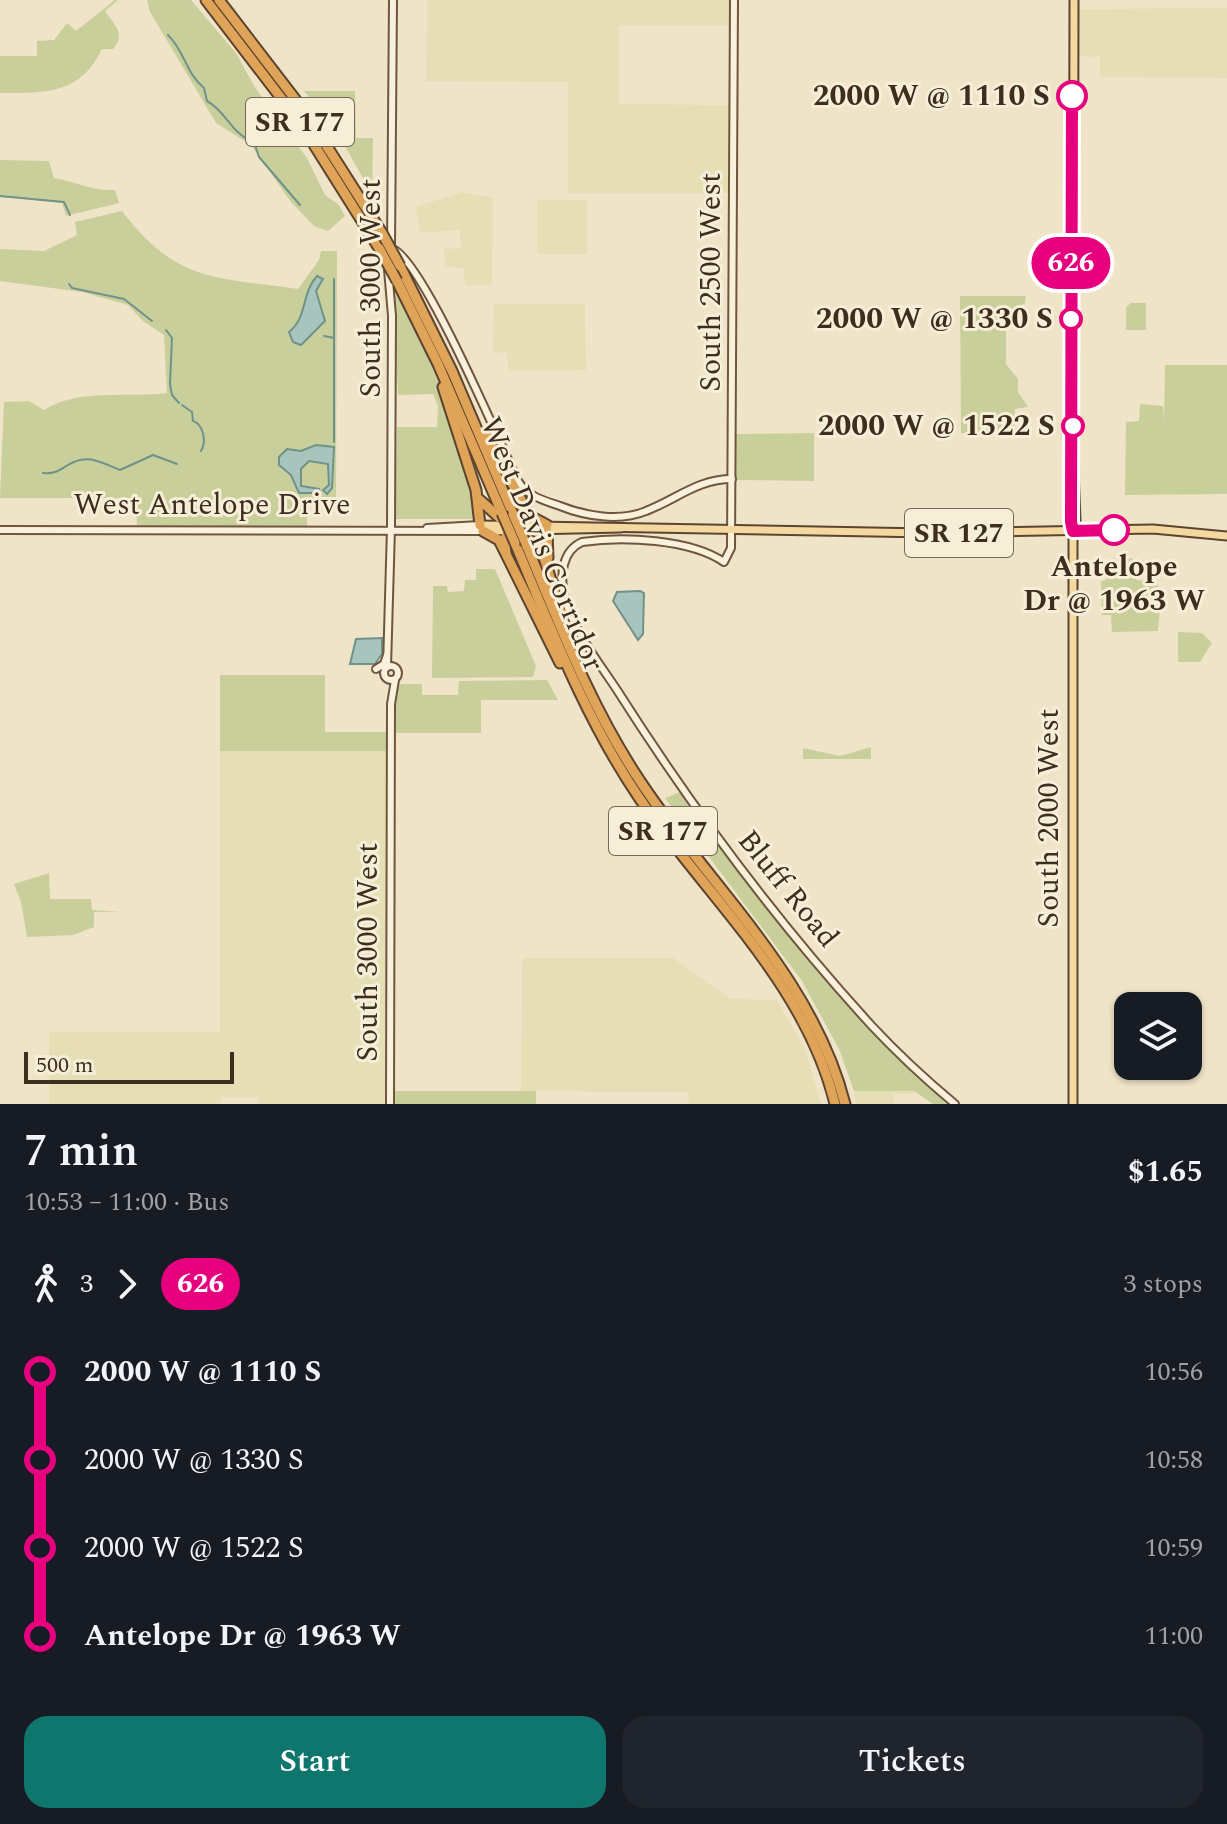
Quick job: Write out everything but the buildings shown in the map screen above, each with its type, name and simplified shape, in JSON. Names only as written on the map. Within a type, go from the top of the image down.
[{"type":"highway","name":"West Davis Corridor","points":[[212,1],[305,112],[382,233],[400,266],[514,527],[526,544],[602,728],[798,993],[825,1044],[845,1104]]},
{"type":"highway","name":"West Davis Corridor","points":[[212,1],[301,124],[429,334],[515,543],[602,728],[648,810],[792,1002],[817,1049],[835,1104]]},
{"type":"highway","points":[[429,334],[476,490],[481,528],[498,538],[544,633],[602,728]]},
{"type":"highway","points":[[429,334],[521,501],[533,519],[547,528],[551,581]]},
{"type":"highway","points":[[476,490],[488,511],[514,527],[542,551],[602,728]]},
{"type":"highway","points":[[506,553],[504,543],[524,514],[521,501]]},
{"type":"main road","name":"South 2000 West","points":[[1073,1104],[1073,531],[1076,506],[1073,442],[1074,0]]},
{"type":"main road","name":"West Antelope Drive","points":[[481,528],[602,532],[623,528],[732,531],[1159,529],[1227,536]]},
{"type":"street","name":"South 3000 West","points":[[391,704],[383,673],[387,667],[390,645],[392,316],[388,273],[391,248],[393,0]]},
{"type":"street","name":"South 2500 West","points":[[565,598],[565,559],[570,550],[582,542],[678,544],[704,550],[724,562],[731,548],[734,0]]},
{"type":"street","points":[[391,248],[403,253],[426,288],[518,481],[534,497],[572,511],[626,516],[647,511],[705,481],[732,479]]},
{"type":"street","name":"West Antelope Drive","points":[[0,530],[481,528]]},
{"type":"street","name":"Bluff Road","points":[[565,598],[586,643],[655,750],[712,830],[867,1021],[955,1104]]},
{"type":"street","name":"South 3000 West","points":[[390,645],[396,669],[391,704],[390,1104]]},
{"type":"street","points":[[376,669],[386,661],[390,645]]},
{"type":"street","points":[[387,667],[396,669]]},
{"type":"street","points":[[386,679],[395,680]]},
{"type":"shaded area","points":[[427,0],[730,0],[730,25],[619,25],[619,104],[729,105],[729,193],[568,193],[568,82],[426,81]]},
{"type":"shaded area","points":[[1227,8],[1227,78],[1100,77],[1100,57],[1077,56],[1077,9]]},
{"type":"shaded area","points":[[462,192],[493,198],[492,285],[465,285],[464,268],[445,267],[444,249],[461,248],[460,230],[420,233],[416,207]]},
{"type":"shaded area","points":[[537,200],[587,200],[587,254],[537,254]]},
{"type":"shaded area","points":[[494,304],[585,304],[586,370],[508,371],[507,353],[493,352]]},
{"type":"shaded area","points":[[220,751],[387,751],[387,1104],[259,1104],[259,1097],[221,1097],[220,1104],[49,1104],[49,1032],[220,1032]]},
{"type":"shaded area","points":[[522,958],[673,958],[731,999],[777,1000],[805,1049],[821,1104],[689,1104],[688,1092],[521,1091]]},
{"type":"shaded area","points":[[854,1091],[914,1091],[912,1094],[894,1094],[894,1104],[856,1104]]},
{"type":"green space","points":[[118,0],[105,11],[118,30],[117,44],[113,49],[102,49],[83,75],[60,88],[32,93],[0,93],[0,56],[37,56],[37,41],[54,40],[67,23],[76,31]]},
{"type":"green space","points":[[147,0],[191,0],[236,53],[254,86],[307,158],[325,195],[339,205],[345,216],[328,231],[314,226],[291,202],[251,145],[216,123],[150,12]]},
{"type":"green space","points":[[304,91],[355,91],[356,138],[373,138],[372,194],[337,132]]},
{"type":"green space","points":[[0,160],[49,161],[54,178],[92,188],[115,190],[119,203],[66,216],[62,203],[0,197]]},
{"type":"green space","points":[[122,211],[161,252],[180,264],[220,278],[298,289],[319,260],[321,251],[337,251],[336,501],[307,501],[307,526],[137,527],[136,498],[0,498],[4,402],[29,401],[44,410],[57,403],[88,396],[167,393],[164,335],[143,321],[128,305],[82,292],[0,281],[0,249],[44,251],[77,235],[75,222]]},
{"type":"green space","points":[[393,279],[455,426],[478,519],[395,519],[397,427],[437,427],[438,406],[433,394],[398,395]]},
{"type":"green space","points":[[960,296],[1026,296],[1025,303],[1008,315],[1013,320],[1006,329],[1006,364],[1018,379],[1018,392],[1028,407],[1015,409],[1014,433],[961,433]]},
{"type":"green space","points":[[1131,303],[1146,303],[1146,330],[1126,330],[1126,307]]},
{"type":"green space","points":[[1165,365],[1227,365],[1227,494],[1125,495],[1126,422],[1139,421],[1140,404],[1163,406],[1164,422]]},
{"type":"green space","points":[[814,433],[814,481],[735,480],[736,434]]},
{"type":"green space","points":[[1122,557],[1134,559],[1137,580],[1151,581],[1162,589],[1158,631],[1112,632],[1111,615],[1102,615],[1101,581],[1106,580],[1106,564],[1119,564]]},
{"type":"green space","points":[[476,569],[495,569],[536,666],[533,677],[432,678],[433,586],[447,586],[448,592],[464,591],[465,580],[476,580]]},
{"type":"green space","points":[[1178,632],[1202,633],[1212,643],[1200,662],[1178,662]]},
{"type":"green space","points":[[220,675],[325,675],[325,732],[388,732],[387,751],[220,751]]},
{"type":"green space","points":[[547,680],[558,700],[481,700],[481,733],[394,733],[394,687],[397,684],[422,684],[422,695],[458,695],[459,681]]},
{"type":"green space","points":[[871,747],[871,759],[803,759],[803,748],[840,756]]},
{"type":"green space","points":[[680,792],[844,999],[946,1104],[933,1104],[914,1091],[854,1091],[839,1049],[802,981],[665,798]]},
{"type":"green space","points":[[49,873],[50,899],[91,899],[92,910],[121,912],[94,912],[94,927],[73,935],[27,937],[21,902],[14,884]]},
{"type":"green space","points":[[393,1091],[536,1091],[536,1104],[393,1104]]},
{"type":"water","points":[[317,276],[323,279],[316,291],[325,321],[301,345],[293,342],[289,332],[299,319]]},
{"type":"water","points":[[316,445],[334,447],[332,488],[327,494],[323,490],[329,485],[328,464],[309,461],[301,469],[301,486],[319,489],[320,493],[299,493],[291,475],[279,465],[279,457],[287,449],[301,451]]},
{"type":"water","points":[[617,592],[644,593],[643,634],[638,640],[613,601]]},
{"type":"water","points":[[382,638],[382,654],[375,664],[350,664],[356,639]]},
{"type":"waterway","points":[[168,35],[204,88],[207,101],[240,134],[254,142],[259,157],[300,205]]},
{"type":"waterway","points":[[0,196],[64,202],[70,215]]},
{"type":"waterway","points":[[334,279],[334,442]]},
{"type":"waterway","points":[[69,284],[72,288],[124,299],[152,321]]},
{"type":"waterway","points":[[166,330],[172,338],[170,384],[172,395],[179,403]]},
{"type":"waterway","points":[[324,336],[334,338]]},
{"type":"waterway","points":[[182,405],[192,412],[193,421],[202,429],[204,443],[201,451]]},
{"type":"waterway","points":[[43,473],[54,472],[85,459],[120,470],[153,455],[177,464]]},
{"type":"bus line","name":"626","points":[[1072,96],[1071,522],[1073,531],[1114,530]]},
{"type":"place","name":"2000 W @ 1110 S","points":[[1072,96]]},
{"type":"place","name":"2000 W @ 1330 S","points":[[1071,319]]},
{"type":"place","name":"2000 W @ 1522 S","points":[[1073,426]]},
{"type":"place","name":"Antelope Dr @ 1963 W","points":[[1114,530]]}]
